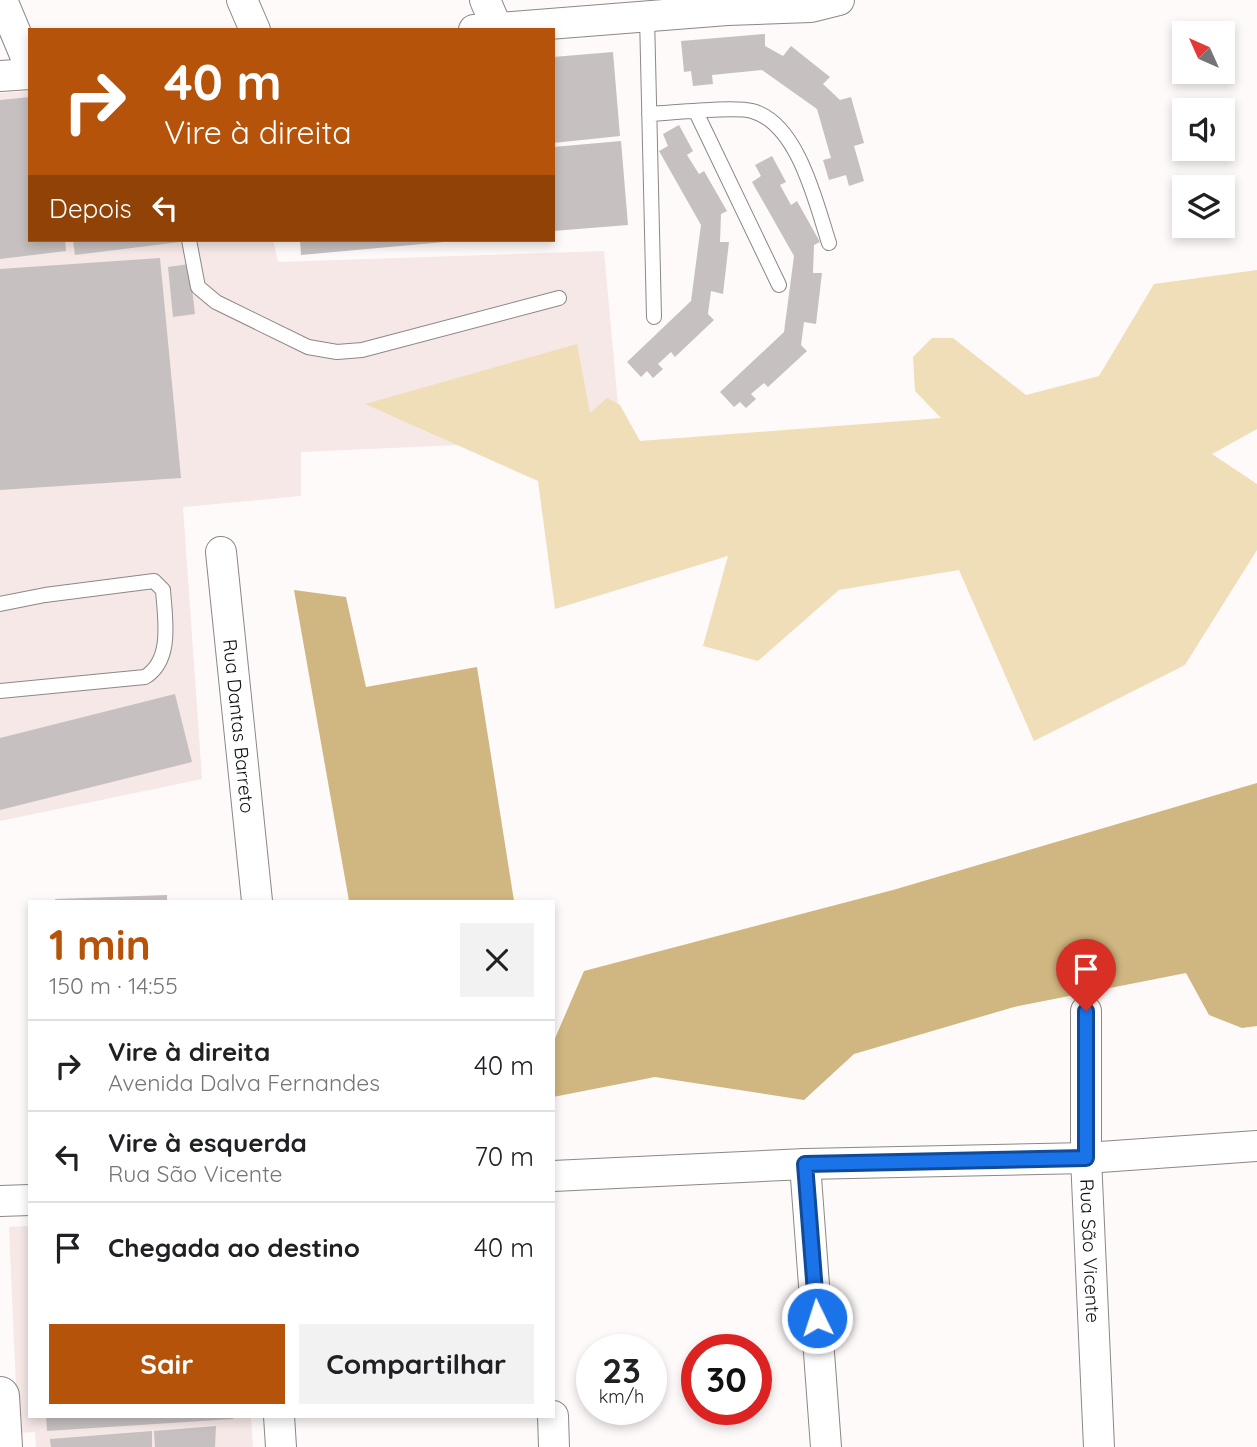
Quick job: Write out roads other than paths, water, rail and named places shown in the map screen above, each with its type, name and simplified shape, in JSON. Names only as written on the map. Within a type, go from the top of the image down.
[{"type":"main road","points":[[0,1396],[3,1447]]},
{"type":"street","points":[[2,0],[28,62]]},
{"type":"street","points":[[242,0],[254,28]]},
{"type":"street","points":[[485,0],[486,28]]},
{"type":"street","points":[[498,28],[647,16],[725,5],[811,7],[839,0]]},
{"type":"street","points":[[0,76],[28,74]]},
{"type":"street","name":"Rua Dantas Barreto","points":[[220,552],[257,900]]},
{"type":"street","name":"Rua São Vicente","points":[[1086,1011],[1086,1158],[1099,1447]]},
{"type":"street","points":[[555,1176],[805,1164],[1086,1158],[1257,1146]]},
{"type":"street","points":[[805,1164],[826,1447]]},
{"type":"street","points":[[0,1201],[28,1200]]},
{"type":"street","points":[[279,1418],[281,1447]]},
{"type":"street","points":[[553,1418],[554,1447]]},
{"type":"lane","points":[[647,16],[654,317]]},
{"type":"lane","points":[[649,114],[751,110],[767,118],[782,132],[806,174],[829,243]]},
{"type":"lane","points":[[696,113],[779,285]]},
{"type":"lane","points":[[189,242],[195,279],[206,295],[308,346],[337,352],[362,350],[559,298]]},
{"type":"lane","points":[[0,604],[45,595],[154,581],[163,590],[165,622],[162,659],[145,677],[0,691]]}]
